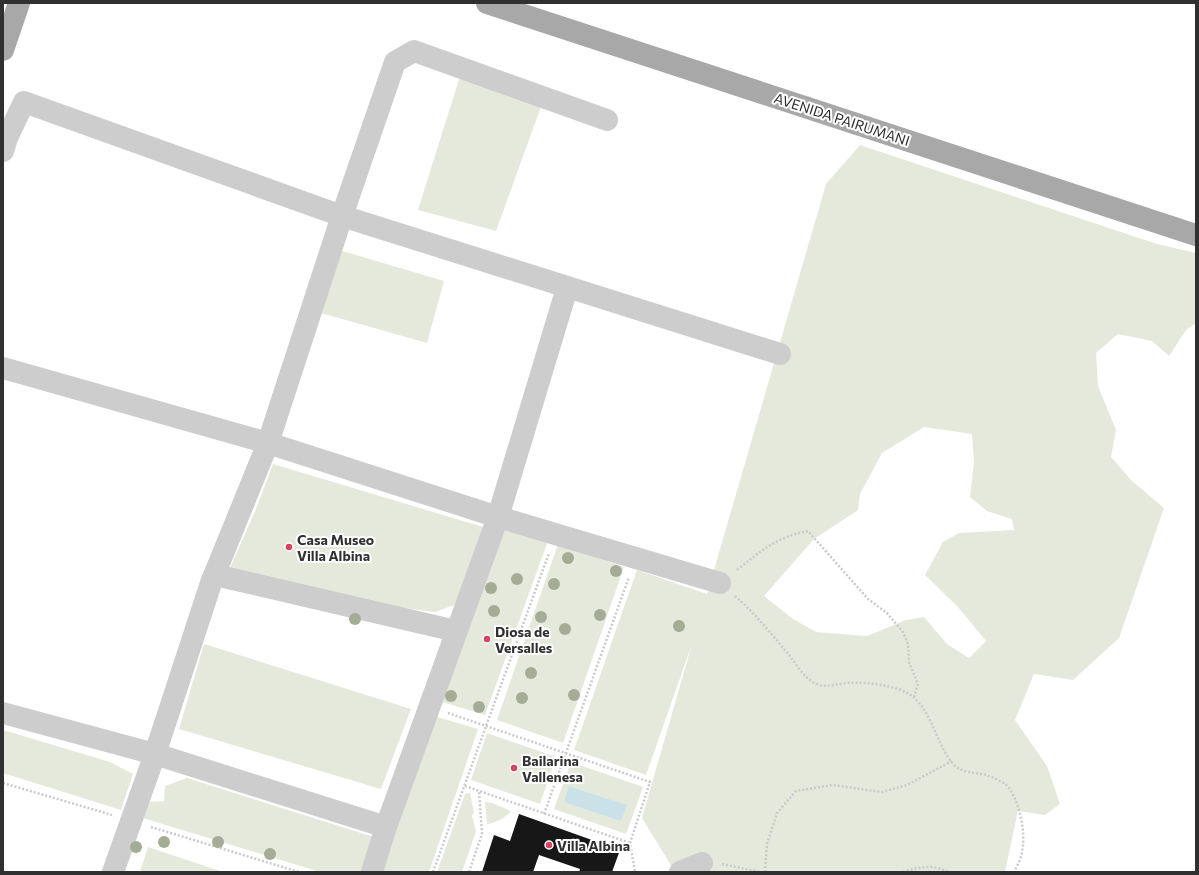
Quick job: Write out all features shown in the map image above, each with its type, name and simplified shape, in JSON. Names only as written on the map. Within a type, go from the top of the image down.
[{"type":"main road","points":[[3,50],[19,3]]},
{"type":"main road","name":"AVENIDA PAIRUMANI","points":[[487,3],[1196,235]]},
{"type":"lane","points":[[113,872],[155,754],[214,575],[268,443],[342,216],[395,62],[414,51],[607,120]]},
{"type":"lane","points":[[3,151],[7,138],[24,102],[342,216],[780,354]]},
{"type":"lane","points":[[372,872],[386,827],[498,517],[567,288]]},
{"type":"lane","points":[[3,368],[268,443],[498,517],[720,583]]},
{"type":"lane","points":[[214,575],[456,631]]},
{"type":"lane","points":[[3,713],[155,754],[386,827]]},
{"type":"lane","points":[[680,872],[702,863]]},
{"type":"path","points":[[914,697],[918,684],[909,662],[908,644],[903,632],[887,613],[868,599],[808,531],[793,534],[768,546],[720,583],[746,605],[810,680],[825,687],[847,683],[880,684],[900,689],[914,697],[929,718],[942,747],[956,766],[969,772],[989,776],[1005,784],[1016,800],[1024,829],[1022,853],[1014,872]]},
{"type":"path","points":[[433,872],[556,534]]},
{"type":"path","points":[[544,814],[636,558]]},
{"type":"path","points":[[429,707],[487,725],[650,782],[630,843],[635,872]]},
{"type":"path","points":[[765,872],[767,844],[777,813],[796,791],[832,785],[882,792],[907,785],[952,761]]},
{"type":"path","points":[[464,786],[630,843]]},
{"type":"path","points":[[469,872],[482,834],[479,791]]},
{"type":"path","points":[[702,863],[723,864],[760,872]]},
{"type":"path","points":[[903,872],[920,867],[941,868],[948,872]]},
{"type":"shaded area","points":[[460,76],[542,104],[496,231],[418,210]]},
{"type":"shaded area","points":[[860,145],[1157,244],[1196,253],[1196,323],[1186,330],[1169,356],[1152,341],[1118,334],[1096,353],[1098,386],[1116,430],[1111,457],[1132,481],[1164,508],[1119,638],[1073,680],[1034,674],[1015,720],[1047,766],[1060,804],[1045,815],[1018,811],[1005,872],[675,872],[642,818],[692,644],[646,775],[574,750],[637,570],[707,594],[826,184]],"holes":[[[924,427],[972,434],[974,462],[970,497],[987,511],[1012,519],[1014,530],[959,533],[943,542],[925,575],[958,607],[986,641],[969,658],[947,644],[924,617],[906,620],[867,636],[816,632],[793,619],[764,596],[814,539],[858,510],[860,494],[882,453]]]},
{"type":"shaded area","points":[[339,250],[444,281],[427,343],[321,313]]},
{"type":"shaded area","points":[[273,464],[483,527],[457,604],[435,612],[373,604],[230,568],[256,509]]},
{"type":"shaded area","points":[[502,527],[548,541],[485,715],[439,701]]},
{"type":"shaded area","points":[[558,544],[624,567],[563,743],[497,720]]},
{"type":"shaded area","points":[[204,644],[411,709],[381,789],[179,729]]},
{"type":"shaded area","points":[[434,716],[478,729],[429,872],[383,872]]},
{"type":"shaded area","points":[[3,730],[110,762],[133,774],[121,810],[3,773]]},
{"type":"shaded area","points":[[487,733],[556,757],[540,804],[471,780]]},
{"type":"shaded area","points":[[571,762],[643,787],[626,834],[554,809]],"holes":[[[569,786],[626,805],[621,821]]]},
{"type":"shaded area","points":[[187,778],[377,838],[366,872],[320,872],[143,818],[146,802],[164,801],[165,786]]},
{"type":"shaded area","points":[[470,793],[474,812],[472,816],[476,831],[462,872],[437,872],[465,794]]},
{"type":"shaded area","points":[[485,802],[492,803],[511,811],[500,820],[487,824]]},
{"type":"shaded area","points":[[148,847],[223,872],[140,872]]},
{"type":"water","points":[[569,786],[627,805],[621,821],[564,802]]},
{"type":"building","name":"Villa Albina","points":[[519,814],[620,850],[612,872],[579,872],[580,869],[539,855],[533,872],[482,872],[494,835],[510,841]]},
{"type":"place","name":"Casa Museo Villa Albina","points":[[289,547]]},
{"type":"place","name":"Diosa de Versalles","points":[[487,639]]},
{"type":"place","name":"Bailarina Vallenesa","points":[[514,768]]},
{"type":"place","name":"Villa Albina","points":[[549,845]]}]
